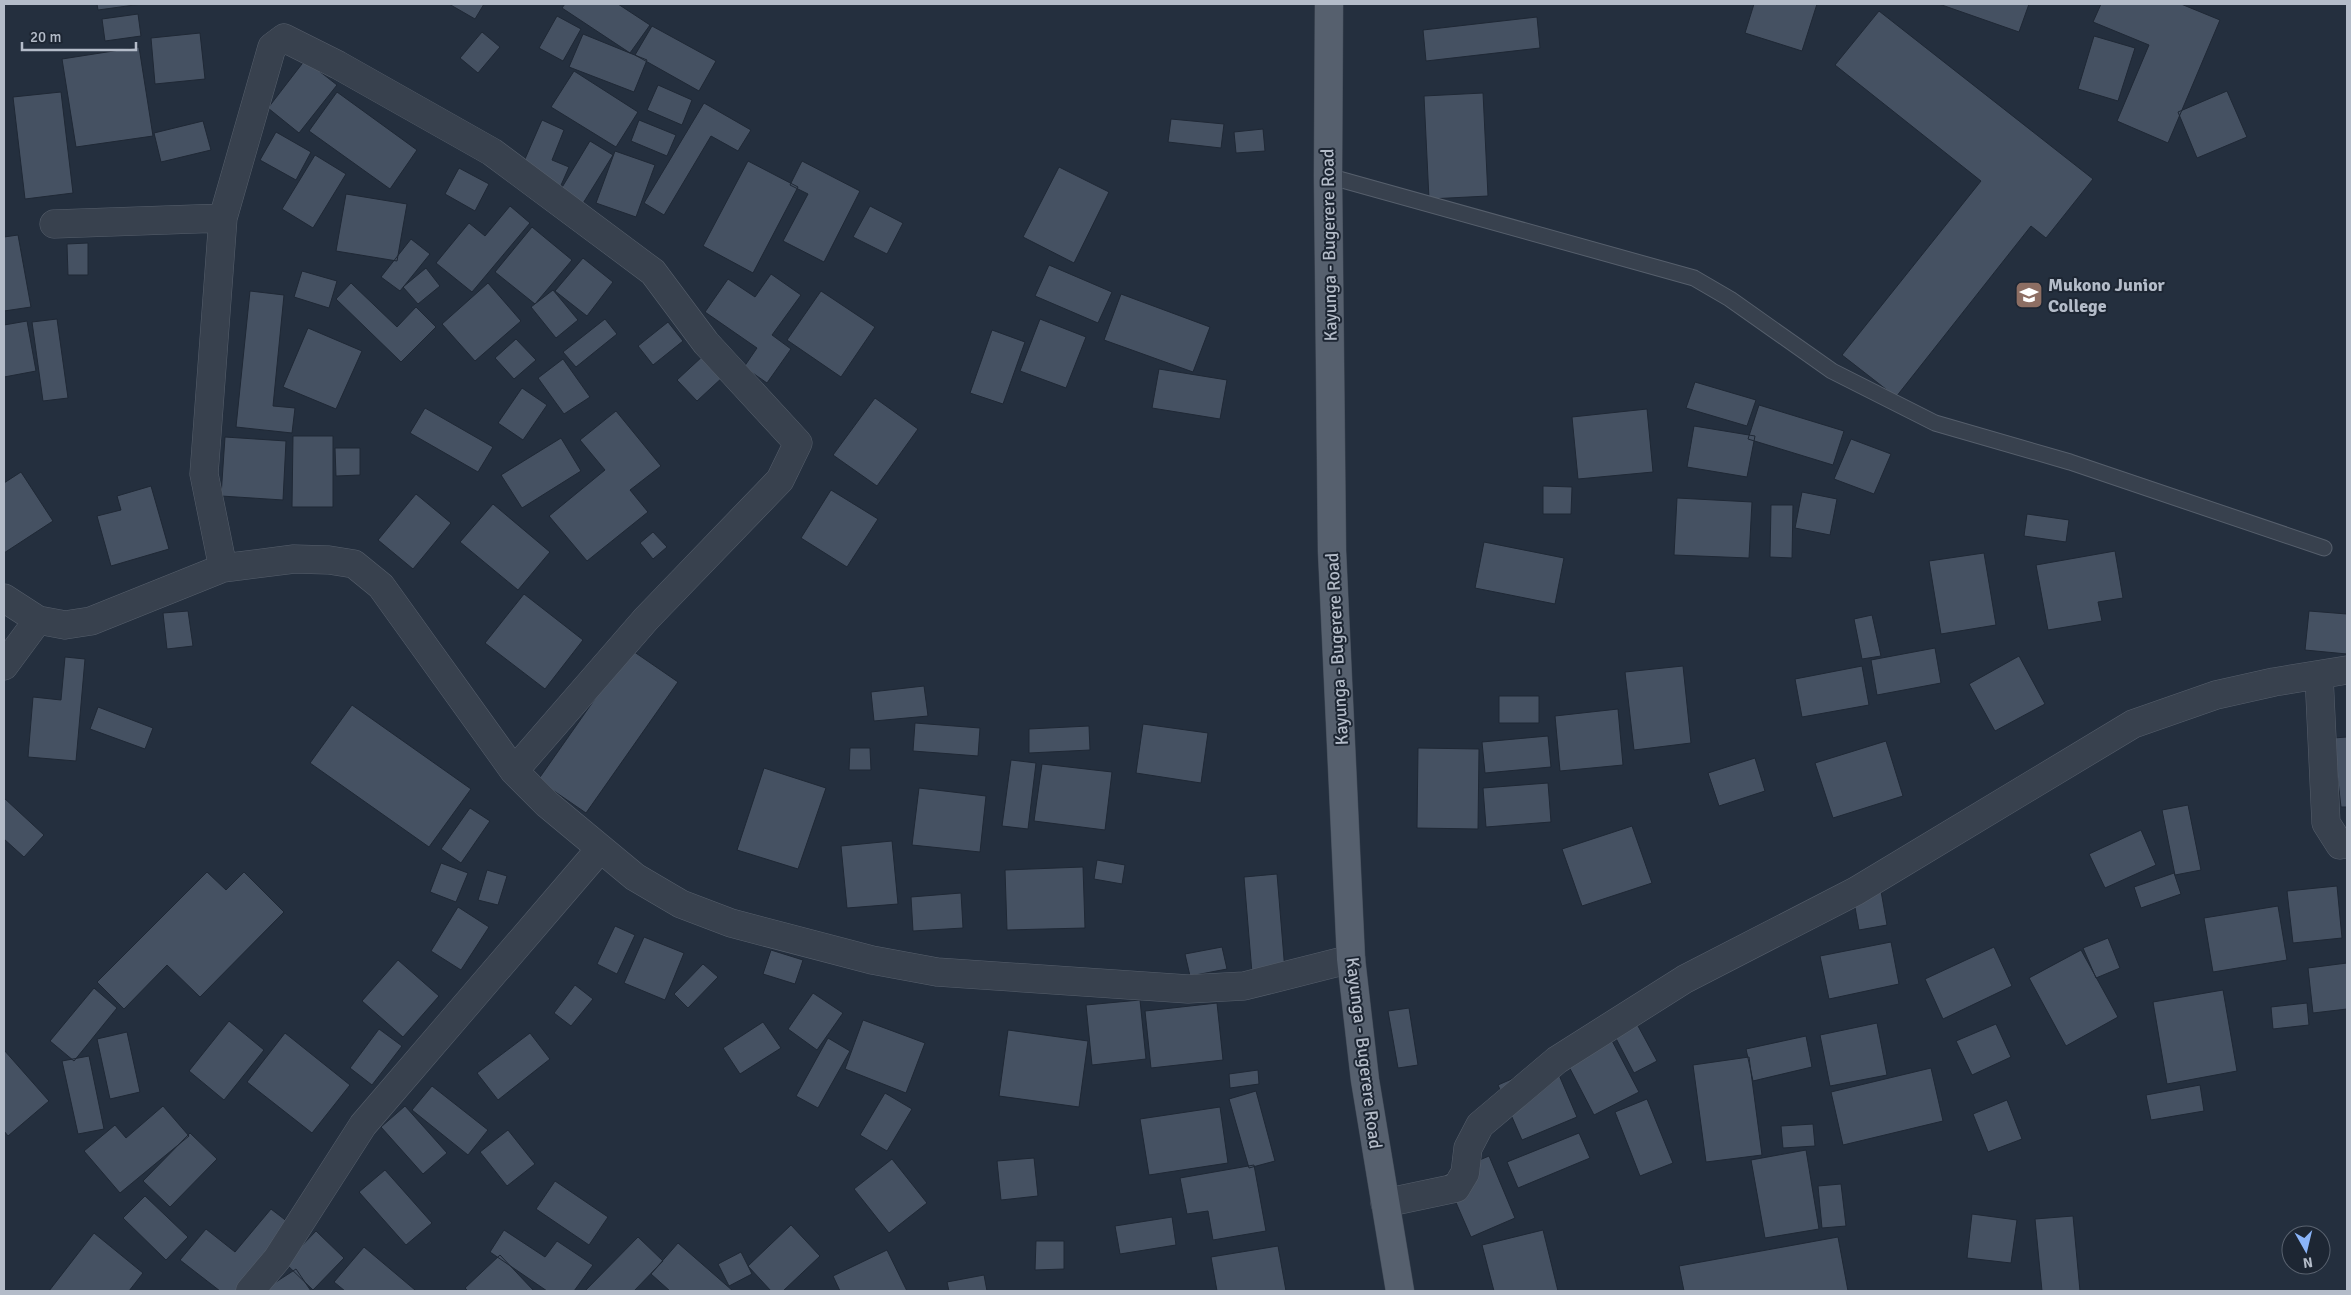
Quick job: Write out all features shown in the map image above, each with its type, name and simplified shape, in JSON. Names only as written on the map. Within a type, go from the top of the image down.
[{"type":"main road","name":"Kayunga - Bugerere Road","points":[[1329,4],[1328,176],[1332,550],[1351,959],[1365,1080],[1400,1291]]},
{"type":"street","points":[[223,568],[204,474],[224,218],[272,47],[284,38],[338,65],[492,152],[653,272],[706,342],[798,442],[780,480],[646,619],[514,771]]},
{"type":"street","points":[[54,224],[224,218]]},
{"type":"street","points":[[4,598],[38,620],[65,625],[91,621],[223,568],[294,559],[329,560],[354,564],[380,586],[514,771],[547,804],[635,877],[681,904],[731,923],[872,960],[938,972],[1188,988],[1244,986],[1351,959]]},
{"type":"street","points":[[4,666],[38,620]]},
{"type":"street","points":[[1385,1203],[1456,1188],[1465,1174],[1468,1148],[1480,1125],[1557,1060],[1684,979],[1856,891],[2133,724],[2216,695],[2274,682],[2347,670]]},
{"type":"street","points":[[2319,675],[2326,823],[2340,845],[2347,844]]},
{"type":"street","points":[[250,1291],[277,1259],[363,1126],[600,848]]},
{"type":"lane","points":[[1328,176],[1694,278],[1730,299],[1832,371],[1935,423],[2070,462],[2324,548]]},
{"type":"building","points":[[97,4],[142,4],[98,10]]},
{"type":"building","points":[[449,4],[484,4],[475,19]]},
{"type":"building","points":[[565,4],[618,4],[650,25],[630,53],[562,8]]},
{"type":"building","points":[[1754,4],[1817,4],[1802,51],[1745,33]]},
{"type":"building","points":[[1939,4],[2029,4],[2019,32]]},
{"type":"building","points":[[2101,4],[2181,4],[2220,20],[2168,143],[2117,121],[2149,45],[2093,22]]},
{"type":"building","points":[[1879,11],[2093,179],[2046,238],[2031,226],[1896,397],[1842,355],[1981,181],[1835,65]]},
{"type":"building","points":[[138,14],[141,36],[105,41],[102,19]]},
{"type":"building","points":[[557,16],[581,29],[563,61],[539,48]]},
{"type":"building","points":[[1537,17],[1540,48],[1426,61],[1423,30]]},
{"type":"building","points":[[652,26],[716,61],[699,91],[635,55]]},
{"type":"building","points":[[482,32],[500,47],[478,73],[460,58]]},
{"type":"building","points":[[200,33],[205,79],[155,84],[151,38]]},
{"type":"building","points":[[583,34],[647,60],[634,92],[569,67]]},
{"type":"building","points":[[2094,36],[2135,48],[2118,101],[2078,89]]},
{"type":"building","points":[[139,47],[153,136],[76,147],[62,59]]},
{"type":"building","points":[[305,60],[337,85],[299,133],[268,108]]},
{"type":"building","points":[[574,71],[638,112],[616,147],[551,107]]},
{"type":"building","points":[[658,85],[692,100],[682,125],[647,110]]},
{"type":"building","points":[[2227,91],[2247,137],[2197,158],[2178,112]]},
{"type":"building","points":[[61,92],[73,193],[25,199],[13,97]]},
{"type":"building","points":[[337,92],[417,150],[390,189],[309,131]]},
{"type":"building","points":[[1483,93],[1488,196],[1429,199],[1424,96]]},
{"type":"building","points":[[704,103],[751,130],[738,151],[711,136],[664,215],[644,203]]},
{"type":"building","points":[[1171,119],[1224,124],[1221,148],[1168,142]]},
{"type":"building","points":[[542,120],[564,130],[552,160],[569,167],[558,192],[518,175]]},
{"type":"building","points":[[639,120],[676,135],[667,156],[631,141]]},
{"type":"building","points":[[203,121],[211,150],[161,162],[154,133]]},
{"type":"building","points":[[1263,129],[1265,151],[1236,153],[1234,132]]},
{"type":"building","points":[[276,132],[311,152],[296,180],[260,160]]},
{"type":"building","points":[[590,141],[613,155],[577,213],[555,199]]},
{"type":"building","points":[[615,151],[655,165],[636,217],[596,203]]},
{"type":"building","points":[[315,155],[346,174],[313,228],[282,209]]},
{"type":"building","points":[[748,161],[798,187],[753,273],[703,246]]},
{"type":"building","points":[[802,161],[860,191],[824,262],[783,241],[808,194],[790,185]]},
{"type":"building","points":[[1059,167],[1109,192],[1074,263],[1023,237]]},
{"type":"building","points":[[459,168],[489,184],[475,211],[445,194]]},
{"type":"building","points":[[346,194],[407,204],[397,261],[336,251]]},
{"type":"building","points":[[510,206],[530,223],[472,292],[436,263],[469,223],[485,236]]},
{"type":"building","points":[[870,206],[903,223],[887,254],[853,237]]},
{"type":"building","points":[[532,227],[572,260],[535,304],[495,272]]},
{"type":"building","points":[[18,235],[31,307],[4,311],[4,237]]},
{"type":"building","points":[[411,239],[430,254],[400,291],[381,277]]},
{"type":"building","points":[[88,243],[88,275],[68,275],[67,244]]},
{"type":"building","points":[[583,258],[613,282],[587,316],[555,291]]},
{"type":"building","points":[[1049,265],[1112,292],[1098,323],[1035,296]]},
{"type":"building","points":[[426,268],[440,286],[418,304],[403,287]]},
{"type":"building","points":[[302,271],[337,281],[329,308],[294,297]]},
{"type":"building","points":[[771,274],[801,295],[772,335],[791,349],[767,383],[744,367],[757,348],[705,312],[728,279],[755,297]]},
{"type":"building","points":[[351,283],[397,327],[416,307],[436,327],[401,362],[336,299]]},
{"type":"building","points":[[488,283],[521,321],[475,361],[442,324]]},
{"type":"building","points":[[553,290],[578,320],[556,338],[531,307]]},
{"type":"building","points":[[250,291],[284,295],[273,406],[295,408],[292,433],[236,427]]},
{"type":"building","points":[[821,291],[875,327],[841,377],[787,340]]},
{"type":"building","points":[[1121,294],[1210,327],[1193,372],[1104,340]]},
{"type":"building","points":[[57,319],[68,398],[43,401],[32,322]]},
{"type":"building","points":[[605,319],[617,334],[576,367],[563,352]]},
{"type":"building","points":[[1040,319],[1086,337],[1066,388],[1020,371]]},
{"type":"building","points":[[27,321],[36,371],[4,377],[4,325]]},
{"type":"building","points":[[668,322],[683,341],[653,365],[638,346]]},
{"type":"building","points":[[308,328],[362,351],[336,409],[283,387]]},
{"type":"building","points":[[992,330],[1025,342],[1003,404],[970,393]]},
{"type":"building","points":[[516,339],[536,360],[514,379],[495,358]]},
{"type":"building","points":[[704,355],[724,376],[697,401],[677,380]]},
{"type":"building","points":[[563,359],[590,397],[564,414],[538,378]]},
{"type":"building","points":[[1159,369],[1227,380],[1220,419],[1152,408]]},
{"type":"building","points":[[1695,382],[1756,400],[1747,426],[1686,408]]},
{"type":"building","points":[[522,388],[547,405],[523,440],[498,423]]},
{"type":"building","points":[[875,398],[918,429],[877,486],[833,455]]},
{"type":"building","points":[[1759,405],[1844,431],[1833,465],[1748,439]]},
{"type":"building","points":[[425,408],[493,447],[478,472],[410,433]]},
{"type":"building","points":[[1647,409],[1653,472],[1578,479],[1572,417]]},
{"type":"building","points":[[616,411],[661,466],[630,490],[648,512],[587,561],[549,516],[605,470],[580,440]]},
{"type":"building","points":[[1694,426],[1755,436],[1747,477],[1687,467]]},
{"type":"building","points":[[293,436],[333,436],[333,507],[292,507]]},
{"type":"building","points":[[225,437],[286,441],[283,500],[221,496]]},
{"type":"building","points":[[561,438],[581,471],[522,508],[501,475]]},
{"type":"building","points":[[1851,439],[1891,454],[1874,494],[1834,479]]},
{"type":"building","points":[[335,448],[360,448],[360,475],[336,476]]},
{"type":"building","points":[[21,472],[53,521],[4,553],[4,483]]},
{"type":"building","points":[[151,486],[169,549],[111,566],[97,516],[121,510],[117,496]]},
{"type":"building","points":[[1543,486],[1572,487],[1571,514],[1543,514]]},
{"type":"building","points":[[831,490],[878,519],[847,567],[801,538]]},
{"type":"building","points":[[1802,492],[1837,499],[1830,535],[1795,528]]},
{"type":"building","points":[[416,494],[451,523],[413,569],[378,540]]},
{"type":"building","points":[[1677,498],[1752,502],[1749,558],[1674,555]]},
{"type":"building","points":[[493,504],[550,552],[518,590],[460,542]]},
{"type":"building","points":[[1771,505],[1793,505],[1792,558],[1770,557]]},
{"type":"building","points":[[2027,514],[2069,520],[2066,542],[2024,536]]},
{"type":"building","points":[[653,532],[667,547],[653,559],[640,543]]},
{"type":"building","points":[[1484,542],[1564,558],[1555,604],[1475,588]]},
{"type":"building","points":[[2115,551],[2123,598],[2098,602],[2102,621],[2048,630],[2036,565]]},
{"type":"building","points":[[1984,553],[1996,625],[1941,634],[1929,561]]},
{"type":"building","points":[[524,594],[583,640],[545,689],[485,643]]},
{"type":"building","points":[[188,611],[193,646],[167,649],[163,613]]},
{"type":"building","points":[[2309,611],[2347,614],[2347,654],[2305,650]]},
{"type":"building","points":[[1872,615],[1881,656],[1862,659],[1854,619]]},
{"type":"building","points":[[1935,648],[1941,683],[1877,695],[1871,660]]},
{"type":"building","points":[[630,649],[678,682],[586,813],[538,780]]},
{"type":"building","points":[[2019,656],[2045,704],[1995,731],[1969,684]]},
{"type":"building","points":[[65,657],[85,659],[76,761],[28,757],[33,697],[61,700]]},
{"type":"building","points":[[1683,666],[1691,743],[1634,750],[1625,672]]},
{"type":"building","points":[[1862,666],[1869,705],[1802,717],[1795,679]]},
{"type":"building","points":[[924,686],[928,716],[874,721],[871,692]]},
{"type":"building","points":[[1499,696],[1539,696],[1539,723],[1499,723]]},
{"type":"building","points":[[352,705],[471,789],[429,847],[310,763]]},
{"type":"building","points":[[98,707],[153,728],[145,749],[90,729]]},
{"type":"building","points":[[1618,709],[1623,765],[1560,771],[1555,716]]},
{"type":"building","points":[[915,723],[980,728],[978,756],[913,751]]},
{"type":"building","points":[[1143,724],[1208,733],[1201,783],[1136,773]]},
{"type":"building","points":[[1089,726],[1090,750],[1029,753],[1029,729]]},
{"type":"building","points":[[1548,736],[1551,767],[1485,773],[1482,742]]},
{"type":"building","points":[[2347,737],[2347,807],[2341,807],[2333,738]]},
{"type":"building","points":[[1886,741],[1903,796],[1833,818],[1815,763]]},
{"type":"building","points":[[850,748],[870,748],[871,770],[849,770]]},
{"type":"building","points":[[1418,748],[1479,749],[1478,829],[1417,828]]},
{"type":"building","points":[[1755,758],[1765,791],[1719,806],[1708,773]]},
{"type":"building","points":[[1011,760],[1036,763],[1028,829],[1002,826]]},
{"type":"building","points":[[1042,764],[1112,772],[1105,830],[1034,821]]},
{"type":"building","points":[[764,768],[826,788],[798,869],[737,850]]},
{"type":"building","points":[[1548,783],[1551,822],[1486,827],[1483,788]]},
{"type":"building","points":[[919,788],[986,796],[980,852],[912,845]]},
{"type":"building","points":[[4,798],[44,835],[24,857],[4,839]]},
{"type":"building","points":[[2188,805],[2201,870],[2175,875],[2162,810]]},
{"type":"building","points":[[470,808],[490,821],[461,863],[441,849]]},
{"type":"building","points":[[1632,826],[1652,883],[1582,906],[1562,849]]},
{"type":"building","points":[[2141,830],[2156,865],[2105,888],[2089,854]]},
{"type":"building","points":[[892,841],[898,904],[847,908],[841,846]]},
{"type":"building","points":[[1097,860],[1125,865],[1122,884],[1094,879]]},
{"type":"building","points":[[441,863],[468,873],[456,902],[430,892]]},
{"type":"building","points":[[1083,867],[1085,928],[1007,930],[1005,870]]},
{"type":"building","points":[[487,870],[507,876],[498,905],[478,900]]},
{"type":"building","points":[[207,872],[226,890],[244,872],[284,912],[200,997],[167,965],[124,1009],[97,982]]},
{"type":"building","points":[[2174,873],[2181,894],[2141,908],[2134,887]]},
{"type":"building","points":[[1277,874],[1285,971],[1252,973],[1244,877]]},
{"type":"building","points":[[2337,886],[2342,938],[2293,943],[2287,891]]},
{"type":"building","points":[[1881,891],[1887,925],[1859,930],[1853,896]]},
{"type":"building","points":[[961,893],[963,928],[913,931],[911,897]]},
{"type":"building","points":[[2278,906],[2287,960],[2213,972],[2204,918]]},
{"type":"building","points":[[458,907],[489,927],[461,970],[431,951]]},
{"type":"building","points":[[615,926],[635,935],[617,974],[597,964]]},
{"type":"building","points":[[644,937],[684,953],[665,1000],[624,983]]},
{"type":"building","points":[[2108,938],[2120,968],[2096,978],[2083,948]]},
{"type":"building","points":[[1891,942],[1899,984],[1829,999],[1820,956]]},
{"type":"building","points":[[1222,947],[1227,969],[1190,976],[1185,954]]},
{"type":"building","points":[[1994,947],[2012,986],[1943,1019],[1925,979]]},
{"type":"building","points":[[771,950],[803,960],[795,984],[763,974]]},
{"type":"building","points":[[2081,950],[2118,1017],[2066,1046],[2029,978]]},
{"type":"building","points":[[398,960],[439,996],[403,1037],[362,1001]]},
{"type":"building","points":[[2347,963],[2347,1009],[2313,1013],[2308,968]]},
{"type":"building","points":[[703,964],[718,977],[688,1008],[674,994]]},
{"type":"building","points":[[575,985],[593,999],[571,1026],[554,1013]]},
{"type":"building","points":[[94,988],[117,1008],[74,1061],[50,1041]]},
{"type":"building","points":[[2223,990],[2237,1071],[2167,1084],[2153,1002]]},
{"type":"building","points":[[813,993],[843,1013],[817,1050],[788,1029]]},
{"type":"building","points":[[1140,1000],[1146,1059],[1092,1065],[1086,1005]]},
{"type":"building","points":[[1217,1003],[1223,1060],[1151,1068],[1145,1011]]},
{"type":"building","points":[[2307,1003],[2309,1025],[2273,1029],[2271,1007]]},
{"type":"building","points":[[1409,1008],[1418,1065],[1398,1068],[1388,1011]]},
{"type":"building","points":[[1631,1013],[1657,1061],[1634,1073],[1609,1025]]},
{"type":"building","points":[[863,1020],[925,1043],[906,1093],[845,1069]]},
{"type":"building","points":[[229,1021],[264,1050],[224,1100],[189,1071]]},
{"type":"building","points":[[763,1022],[781,1048],[740,1074],[723,1048]]},
{"type":"building","points":[[1877,1023],[1887,1075],[1830,1086],[1820,1035]]},
{"type":"building","points":[[1996,1024],[2011,1057],[1972,1075],[1956,1041]]},
{"type":"building","points":[[379,1029],[402,1046],[372,1085],[350,1068]]},
{"type":"building","points":[[1008,1030],[1088,1041],[1079,1107],[999,1096]]},
{"type":"building","points":[[127,1032],[140,1092],[110,1099],[97,1039]]},
{"type":"building","points":[[285,1033],[350,1085],[312,1133],[247,1082]]},
{"type":"building","points":[[530,1033],[550,1059],[498,1100],[477,1073]]},
{"type":"building","points":[[1609,1035],[1639,1092],[1594,1115],[1565,1059]]},
{"type":"building","points":[[1806,1036],[1812,1067],[1753,1081],[1746,1049]]},
{"type":"building","points":[[828,1038],[850,1051],[818,1108],[796,1096]]},
{"type":"building","points":[[4,1050],[49,1101],[8,1136],[4,1131]]},
{"type":"building","points":[[89,1056],[104,1129],[78,1134],[62,1061]]},
{"type":"building","points":[[1749,1057],[1762,1155],[1706,1162],[1693,1065]]},
{"type":"building","points":[[1553,1061],[1577,1117],[1522,1140],[1498,1085]]},
{"type":"building","points":[[1931,1068],[1943,1121],[1843,1145],[1831,1092]]},
{"type":"building","points":[[1258,1070],[1259,1084],[1230,1088],[1229,1074]]},
{"type":"building","points":[[2200,1085],[2204,1111],[2151,1120],[2146,1095]]},
{"type":"building","points":[[432,1086],[488,1130],[468,1155],[412,1110]]},
{"type":"building","points":[[1256,1091],[1275,1161],[1249,1168],[1229,1099]]},
{"type":"building","points":[[885,1093],[912,1109],[887,1151],[860,1135]]},
{"type":"building","points":[[1647,1099],[1673,1163],[1640,1176],[1615,1112]]},
{"type":"building","points":[[2007,1100],[2022,1139],[1988,1152],[1973,1114]]},
{"type":"building","points":[[163,1106],[189,1136],[120,1193],[84,1151],[115,1125],[126,1138]]},
{"type":"building","points":[[405,1106],[447,1153],[423,1174],[381,1127]]},
{"type":"building","points":[[1220,1107],[1228,1163],[1149,1175],[1140,1119]]},
{"type":"building","points":[[1813,1124],[1815,1146],[1783,1148],[1781,1126]]},
{"type":"building","points":[[508,1130],[535,1164],[507,1186],[480,1152]]},
{"type":"building","points":[[190,1133],[217,1159],[170,1207],[143,1181]]},
{"type":"building","points":[[1579,1133],[1590,1158],[1518,1188],[1507,1162]]},
{"type":"building","points":[[1806,1150],[1819,1229],[1765,1238],[1751,1160]]},
{"type":"building","points":[[1489,1156],[1515,1218],[1471,1237],[1444,1175]]},
{"type":"building","points":[[1034,1158],[1038,1196],[1001,1200],[997,1161]]},
{"type":"building","points":[[892,1159],[927,1203],[889,1233],[854,1189]]},
{"type":"building","points":[[1254,1165],[1266,1231],[1213,1240],[1208,1211],[1187,1214],[1180,1178]]},
{"type":"building","points":[[385,1170],[432,1223],[406,1245],[359,1192]]},
{"type":"building","points":[[555,1181],[608,1217],[589,1245],[536,1209]]},
{"type":"building","points":[[1841,1184],[1846,1226],[1822,1228],[1818,1186]]},
{"type":"building","points":[[145,1196],[188,1237],[166,1260],[123,1218]]},
{"type":"building","points":[[271,1209],[293,1226],[239,1291],[220,1291],[180,1260],[206,1229],[235,1252]]},
{"type":"building","points":[[1972,1214],[2017,1220],[2011,1263],[1967,1258]]},
{"type":"building","points":[[2073,1216],[2080,1291],[2042,1291],[2035,1219]]},
{"type":"building","points":[[1172,1217],[1176,1245],[1120,1254],[1115,1226]]},
{"type":"building","points":[[791,1225],[820,1256],[783,1291],[771,1291],[748,1266]]},
{"type":"building","points":[[504,1230],[545,1257],[557,1241],[593,1265],[574,1291],[547,1291],[490,1252]]},
{"type":"building","points":[[1543,1230],[1558,1291],[1494,1291],[1482,1245]]},
{"type":"building","points":[[316,1231],[344,1258],[313,1290],[285,1263]]},
{"type":"building","points":[[94,1233],[143,1273],[129,1291],[49,1291]]},
{"type":"building","points":[[638,1237],[663,1261],[634,1291],[585,1291]]},
{"type":"building","points":[[1838,1237],[1848,1291],[1684,1291],[1679,1266]]},
{"type":"building","points":[[1036,1241],[1064,1241],[1064,1269],[1035,1270]]},
{"type":"building","points":[[678,1243],[733,1291],[670,1291],[651,1274]]},
{"type":"building","points":[[1278,1246],[1286,1291],[1217,1291],[1211,1257]]},
{"type":"building","points":[[364,1247],[415,1290],[345,1291],[334,1282]]},
{"type":"building","points":[[887,1250],[907,1291],[840,1291],[833,1276]]},
{"type":"building","points":[[741,1252],[752,1274],[729,1286],[718,1264]]},
{"type":"building","points":[[500,1255],[534,1291],[468,1291],[465,1288]]},
{"type":"building","points":[[296,1269],[311,1291],[262,1291]]},
{"type":"building","points":[[984,1275],[987,1291],[949,1291],[947,1282]]},
{"type":"place","name":"Mukono Junior College","points":[[2029,295]]}]
